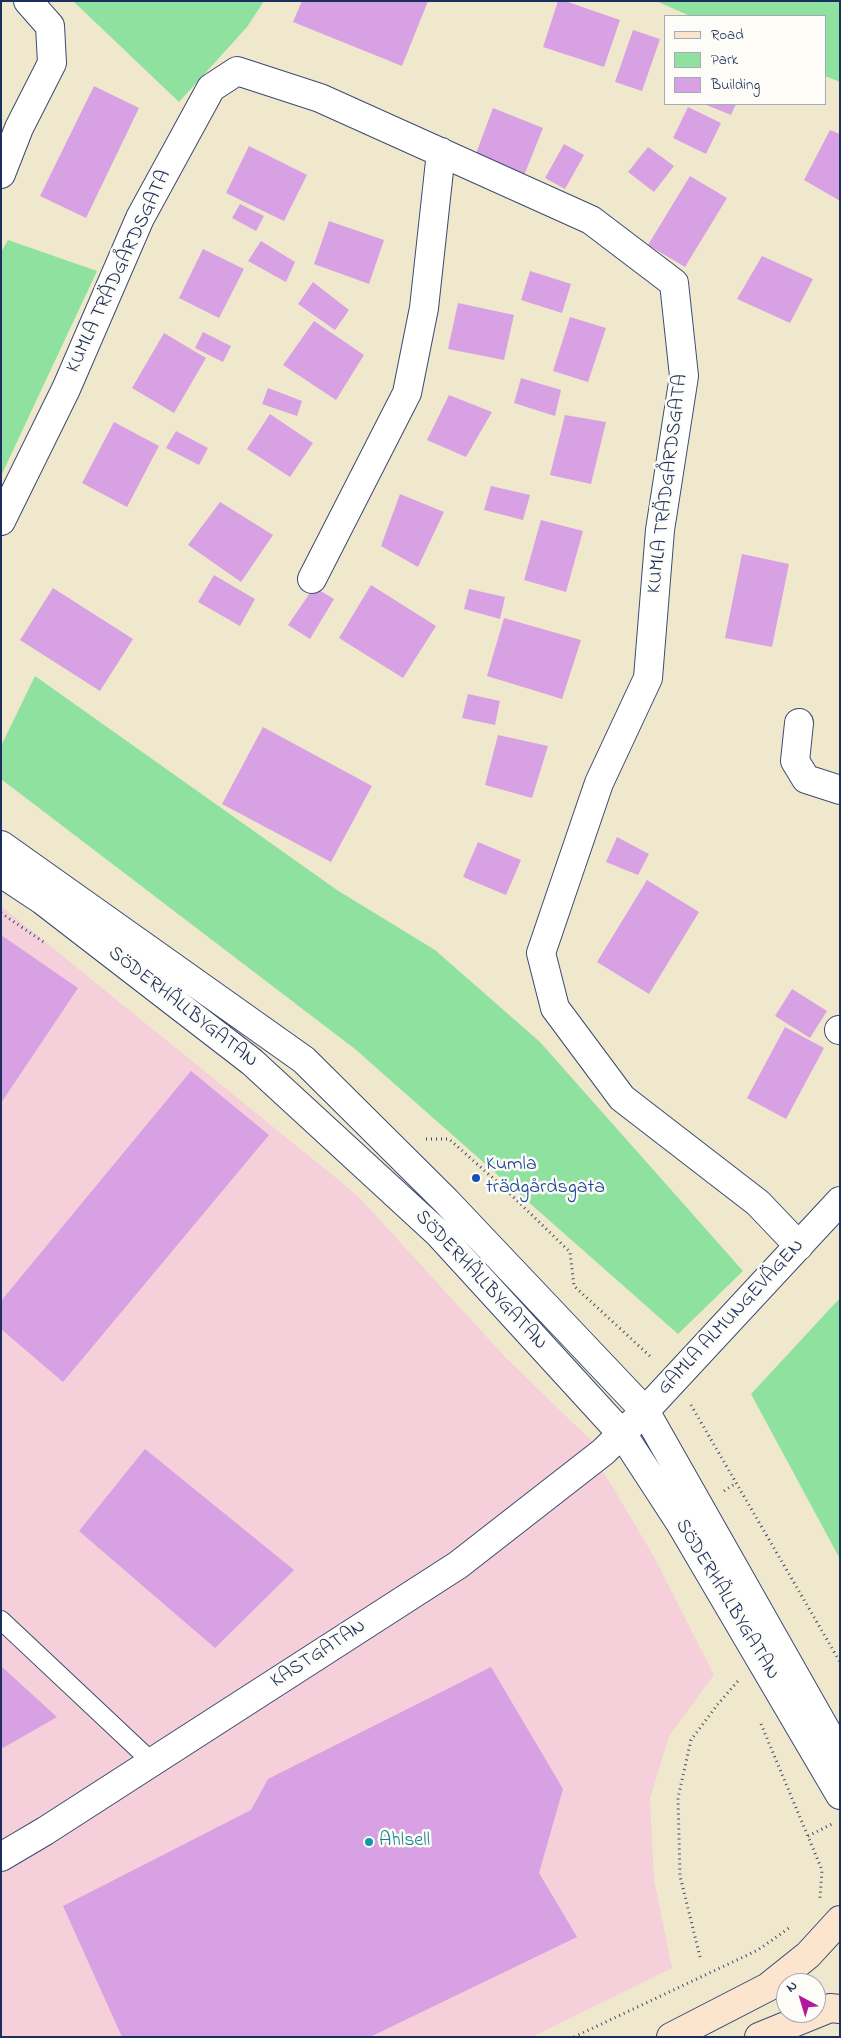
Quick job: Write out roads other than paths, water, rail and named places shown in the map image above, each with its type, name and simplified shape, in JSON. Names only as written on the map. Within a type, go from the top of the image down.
[{"type":"main road","points":[[671,2037],[768,1987],[808,1955],[840,1920]]},
{"type":"main road","points":[[759,2037],[830,2008],[840,2010]]},
{"type":"street","points":[[1,174],[19,128],[52,63],[50,26],[28,1]]},
{"type":"street","name":"KUMLA TRÄDGÅRDSGATA","points":[[1,522],[66,389],[140,218],[211,88],[237,71],[320,98],[591,220],[674,283],[684,376],[660,530],[648,678],[599,783],[541,953],[555,1008],[622,1098],[758,1203],[799,1246]]},
{"type":"street","points":[[312,579],[407,393],[424,308],[441,152]]},
{"type":"street","points":[[799,722],[796,761],[806,779],[840,790]]},
{"type":"street","name":"SÖDERHÄLLBYGATAN","points":[[1,845],[304,1060],[446,1202],[645,1412],[840,1755]]},
{"type":"street","name":"SÖDERHÄLLBYGATAN","points":[[1,873],[50,906],[252,1062],[439,1234],[623,1435],[679,1521],[840,1795]]},
{"type":"street","name":"GAMLA ALMUNGEVÄGEN","points":[[623,1435],[840,1201]]},
{"type":"street","name":"KASTGATAN","points":[[1,1857],[458,1565],[623,1435]]},
{"type":"lane","points":[[1,1620],[152,1762]]},
{"type":"place","name":"Kumla trädgårdsgata","points":[[476,1178]]},
{"type":"place","name":"Ahlsell","points":[[369,1842]]}]
